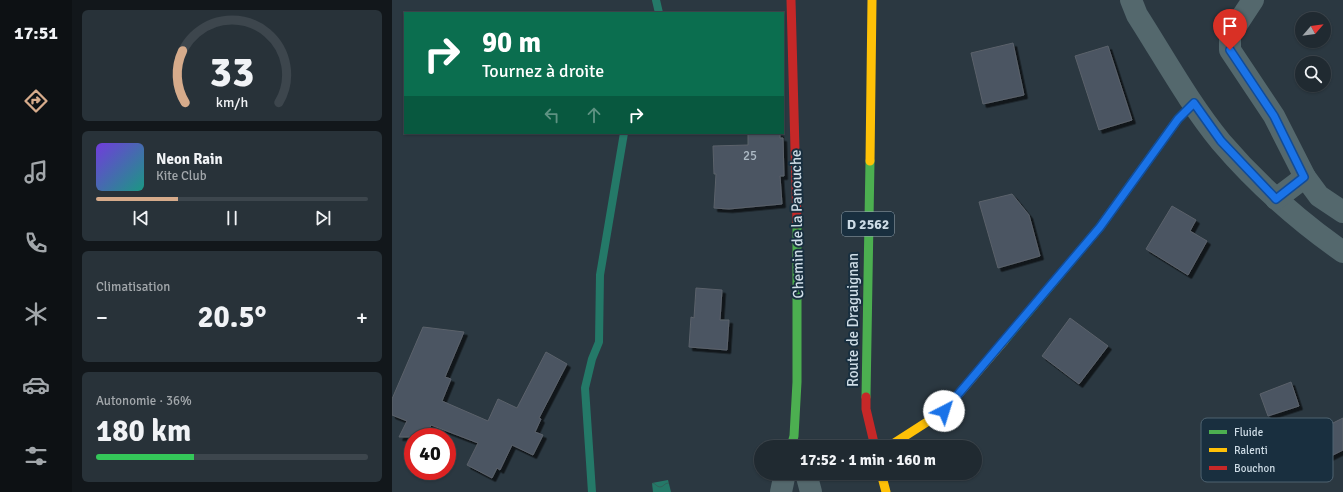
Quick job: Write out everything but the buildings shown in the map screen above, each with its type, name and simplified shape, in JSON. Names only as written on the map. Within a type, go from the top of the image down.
[{"type":"street","name":"Chemin de la Panouche","points":[[791,0],[798,232],[799,363],[794,440]]},
{"type":"street","name":"Route de Draguignan","points":[[872,0],[866,409],[873,440]]},
{"type":"street","points":[[1132,0],[1137,14],[1194,103],[1221,141],[1276,199],[1343,252]]},
{"type":"street","points":[[1253,0],[1230,35],[1230,50],[1274,116],[1304,177],[1319,196],[1343,212]]},
{"type":"street","points":[[899,440],[944,411],[1100,227],[1178,119],[1194,103]]},
{"type":"street","points":[[1276,199],[1304,177]]},
{"type":"street","points":[[781,492],[784,480]]},
{"type":"street","points":[[808,480],[811,492]]},
{"type":"street","points":[[883,480],[886,492]]},
{"type":"water","points":[[668,480],[671,492],[653,492],[652,483]]},
{"type":"waterway","points":[[656,0],[659,12]]},
{"type":"waterway","points":[[592,492],[585,388],[592,359],[599,342],[600,275],[624,134]]},
{"type":"traffic: fast","points":[[1004,341],[1100,227],[1178,119],[1194,103]]},
{"type":"traffic: fast","points":[[866,397],[870,161]]},
{"type":"traffic: fast","points":[[793,440],[797,382],[797,224]]},
{"type":"traffic: slow","points":[[870,161],[872,0]]},
{"type":"traffic: slow","points":[[899,440],[944,411],[1004,341]]},
{"type":"traffic: slow","points":[[883,480],[886,492]]},
{"type":"traffic: jam","points":[[791,0],[797,224]]},
{"type":"traffic: jam","points":[[866,397],[866,409],[873,440]]},
{"type":"route","points":[[944,411],[1100,227],[1178,119],[1194,103],[1221,141],[1276,199],[1304,177],[1274,116],[1230,50]]}]
